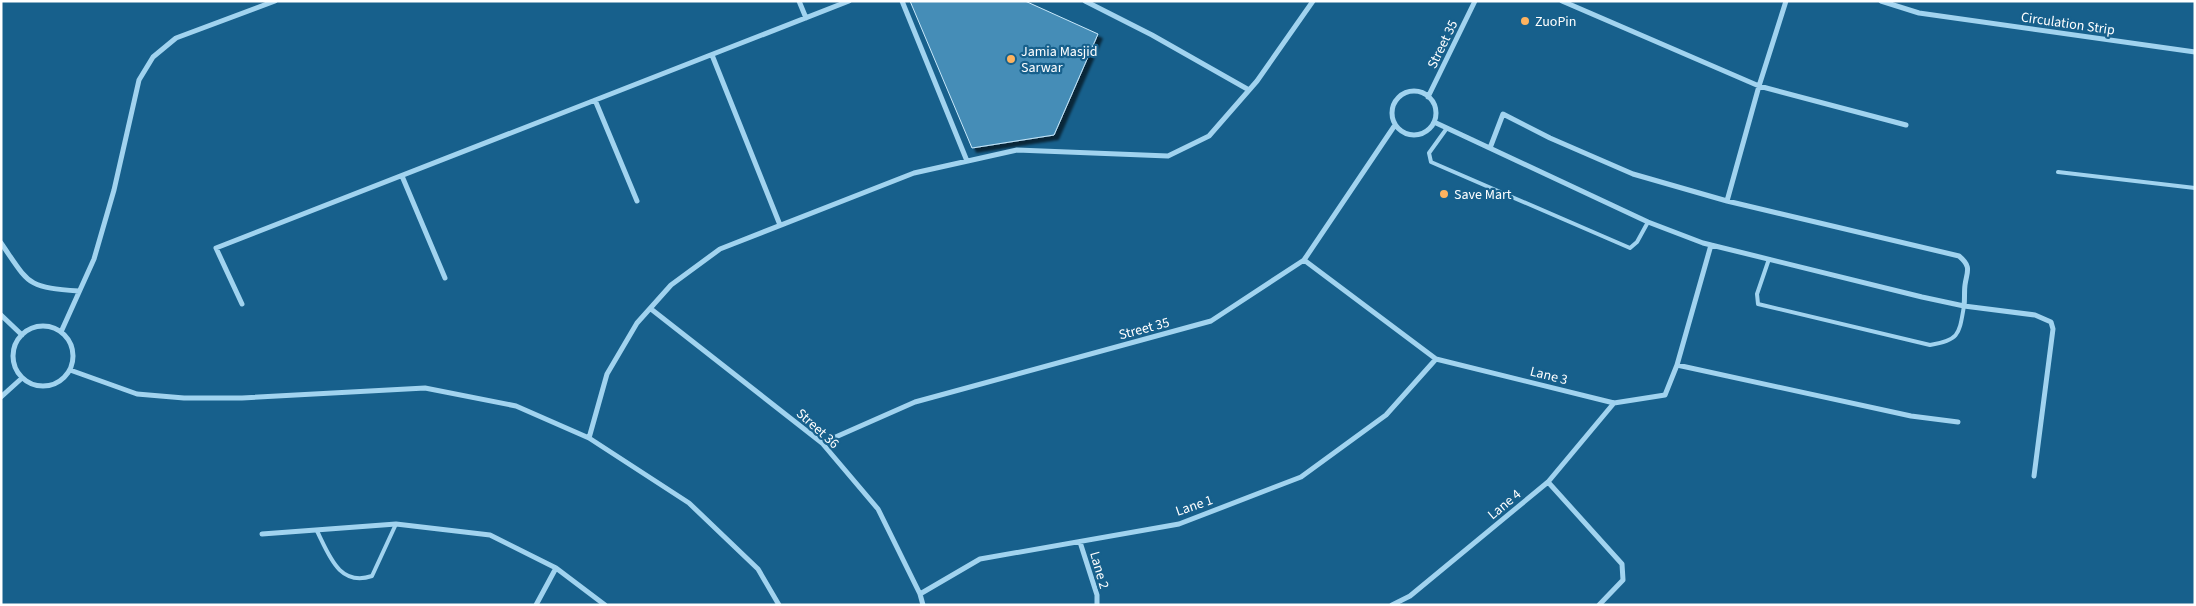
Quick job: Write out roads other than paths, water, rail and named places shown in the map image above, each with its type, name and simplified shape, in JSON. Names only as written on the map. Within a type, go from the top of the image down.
[{"type":"street","points":[[61,332],[94,258],[114,190],[139,80],[154,57],[176,38],[275,1]]},
{"type":"street","points":[[800,1],[806,18]]},
{"type":"street","points":[[242,304],[216,248],[850,1]]},
{"type":"street","points":[[902,1],[966,161]]},
{"type":"street","points":[[1085,1],[1152,35],[1249,90]]},
{"type":"street","points":[[590,438],[607,374],[637,323],[671,285],[720,249],[914,173],[1017,150],[1168,156],[1209,136],[1249,90],[1313,1]]},
{"type":"street","name":"Street 35","points":[[1428,97],[1475,1]]},
{"type":"street","points":[[1562,1],[1759,86],[1906,125]]},
{"type":"street","points":[[1727,201],[1759,86],[1786,1]]},
{"type":"street","name":"Circulation Strip","points":[[1881,1],[1919,13],[2195,52]]},
{"type":"street","points":[[712,55],[780,225]]},
{"type":"street","points":[[1416,92],[1428,97],[1435,109],[1434,122],[1427,130],[1417,134],[1407,134],[1395,125],[1392,111],[1398,98],[1406,93],[1416,92]]},
{"type":"street","points":[[595,100],[637,201]]},
{"type":"street","points":[[1490,148],[1503,114],[1550,138],[1633,174],[1727,201],[1959,256],[1966,262],[1969,274],[1965,284],[1964,306]]},
{"type":"street","points":[[1434,122],[1648,222],[1711,245],[1964,306],[2035,315],[2051,322],[2053,329],[2034,476]]},
{"type":"street","name":"Street 35","points":[[822,443],[915,402],[1212,321],[1304,260],[1395,125]]},
{"type":"street","points":[[402,176],[446,278]]},
{"type":"street","points":[[1,243],[25,278],[35,285],[49,289],[79,291]]},
{"type":"street","name":"Lane 3","points":[[1304,260],[1436,359],[1614,403],[1664,395],[1677,365],[1711,245]]},
{"type":"street","name":"Street 36","points":[[651,309],[822,443],[878,509],[920,594],[923,605]]},
{"type":"street","points":[[1,315],[22,335]]},
{"type":"street","points":[[40,326],[51,327],[61,332],[71,345],[73,353],[70,370],[63,379],[54,385],[42,387],[31,384],[22,378],[15,368],[13,356],[15,345],[22,335],[30,329],[40,326]]},
{"type":"street","name":"Lane 1","points":[[920,594],[980,559],[1179,524],[1302,477],[1386,415],[1436,359]]},
{"type":"street","points":[[1677,365],[1911,416],[1958,422]]},
{"type":"street","points":[[70,370],[137,394],[184,398],[242,398],[425,388],[516,406],[590,438],[689,503],[758,569],[779,605]]},
{"type":"street","points":[[1,397],[22,378]]},
{"type":"street","name":"Lane 4","points":[[1392,605],[1410,596],[1548,482],[1614,403]]},
{"type":"street","points":[[1548,482],[1622,564],[1623,580],[1599,605]]},
{"type":"street","points":[[262,534],[396,524],[490,535],[556,568],[605,605]]},
{"type":"street","name":"Lane 2","points":[[1080,542],[1096,595],[1097,605]]},
{"type":"street","points":[[536,605],[556,568]]},
{"type":"lane","points":[[1447,128],[1429,153],[1431,162],[1630,248],[1637,242],[1648,222]]},
{"type":"lane","points":[[2058,172],[2195,188]]},
{"type":"lane","points":[[1770,259],[1757,294],[1758,304],[1930,345],[1952,339],[1959,332],[1964,306]]},
{"type":"lane","points":[[317,531],[333,563],[346,576],[361,580],[372,576],[396,524]]},
{"type":"place","name":"ZuoPin","points":[[1525,21]]},
{"type":"place","name":"Jamia Masjid Sarwar","points":[[1011,59]]},
{"type":"place","name":"Save Mart","points":[[1444,194]]}]
